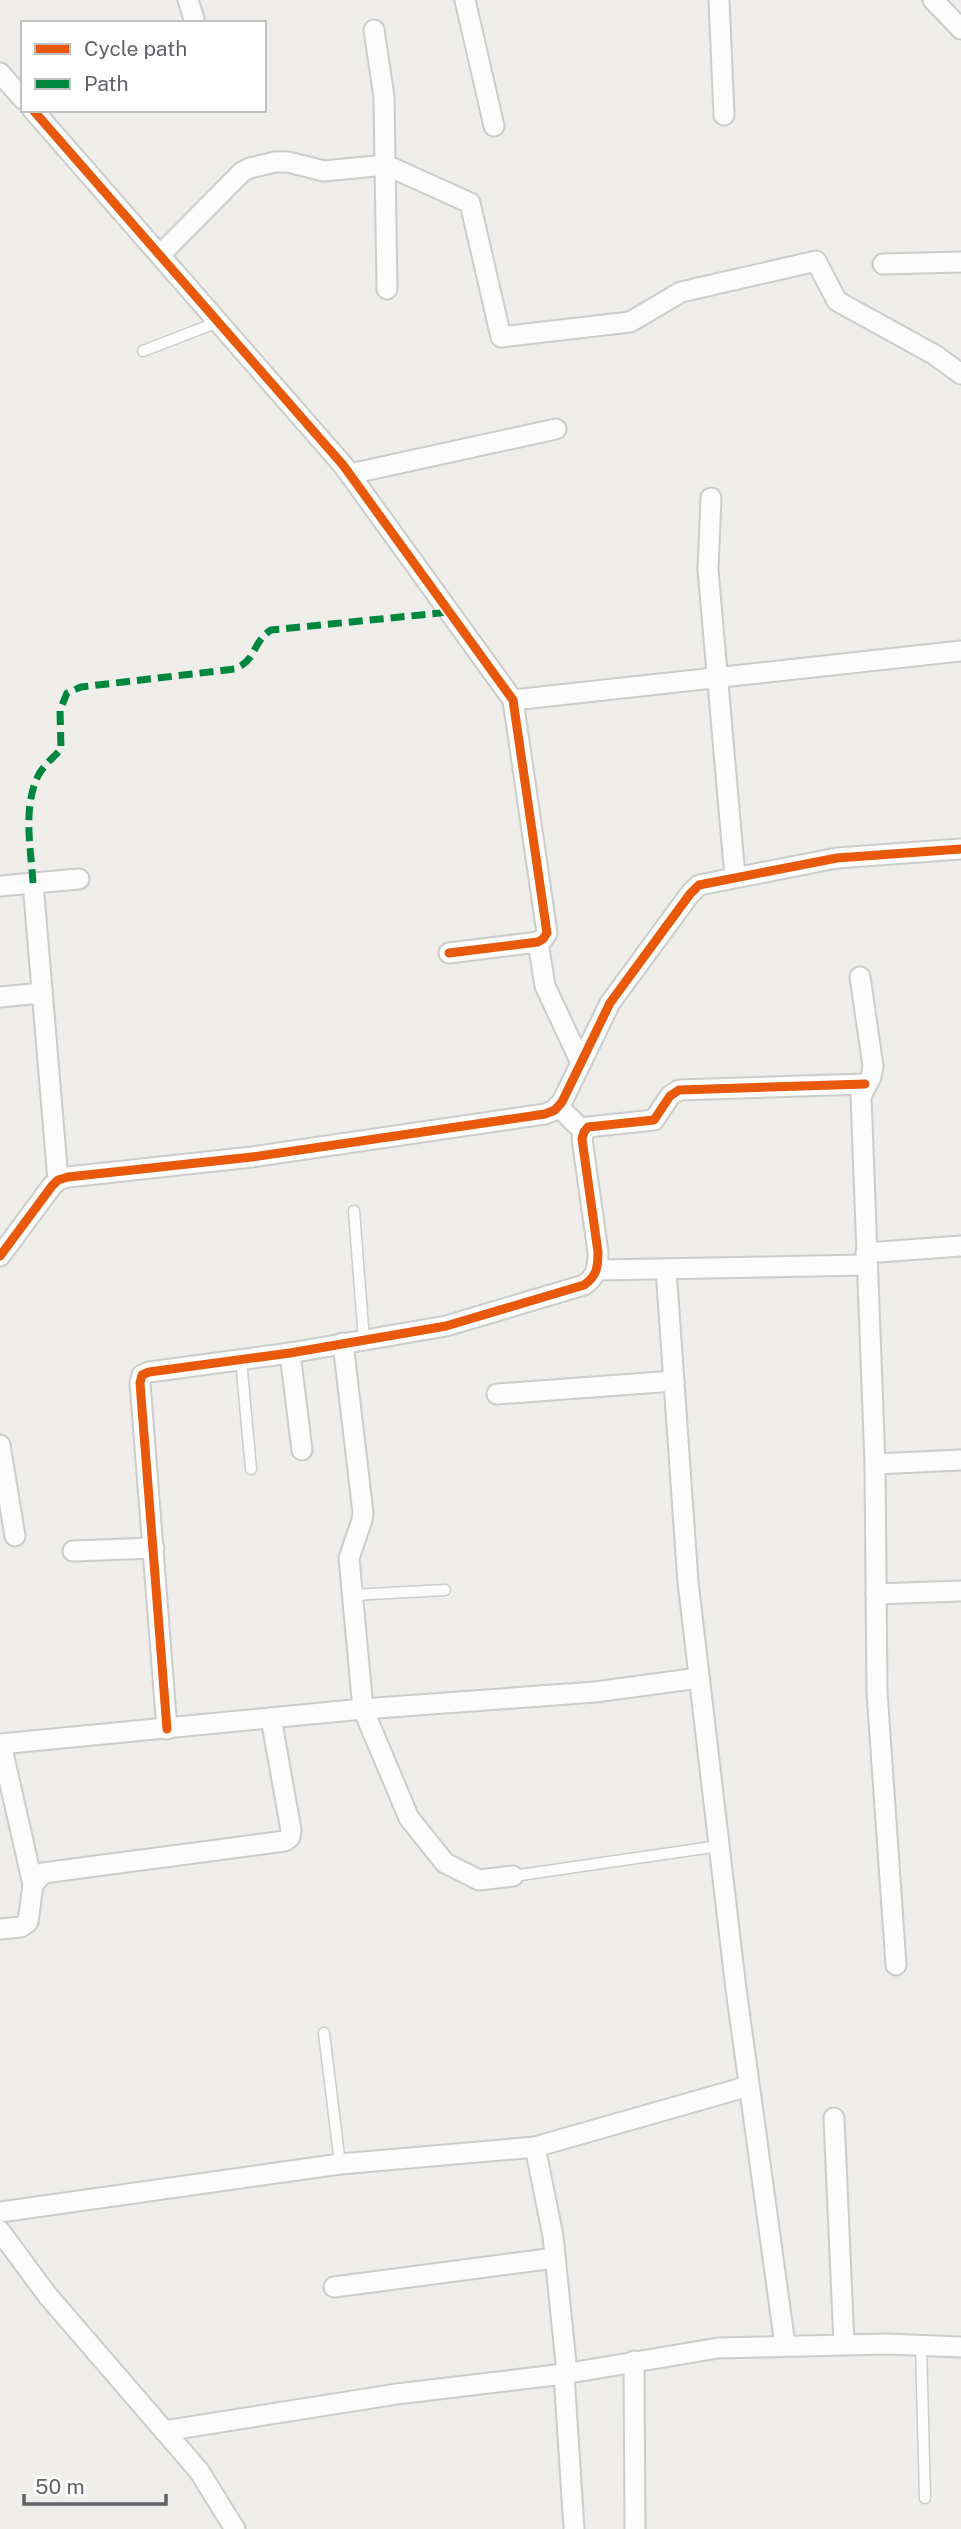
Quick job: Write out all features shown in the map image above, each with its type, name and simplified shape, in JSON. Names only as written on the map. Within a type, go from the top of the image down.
[{"type":"street","points":[[465,0],[494,126]]},
{"type":"street","points":[[719,0],[724,115]]},
{"type":"street","points":[[933,0],[961,29]]},
{"type":"street","points":[[374,30],[384,97],[387,289]]},
{"type":"street","points":[[0,73],[21,97]]},
{"type":"street","points":[[35,112],[350,474],[513,700],[547,933],[538,942],[449,953]]},
{"type":"street","points":[[160,256],[242,172],[250,168],[288,162],[324,171],[386,165],[470,203],[501,337],[630,322],[681,292],[816,261],[837,301],[935,355],[961,374]]},
{"type":"street","points":[[883,264],[961,262]]},
{"type":"street","points":[[350,474],[556,429]]},
{"type":"street","points":[[711,498],[708,570],[736,877]]},
{"type":"street","points":[[513,700],[961,651]]},
{"type":"street","points":[[58,1180],[252,1157],[545,1114],[558,1106],[610,1003],[699,885],[837,858],[961,849]]},
{"type":"street","points":[[0,886],[79,880]]},
{"type":"street","points":[[0,1256],[58,1180],[33,883]]},
{"type":"street","points":[[538,942],[545,986],[581,1063]]},
{"type":"street","points":[[860,977],[873,1066],[871,1077],[861,1096],[875,1464],[877,1692],[896,1965]]},
{"type":"street","points":[[0,998],[43,993]]},
{"type":"street","points":[[167,1729],[140,1383],[142,1375],[446,1326],[584,1285],[592,1280],[598,1270],[598,1252],[582,1139],[588,1127],[654,1120],[670,1096],[679,1090],[865,1084]]},
{"type":"street","points":[[558,1106],[584,1132]]},
{"type":"street","points":[[598,1270],[866,1259],[961,1246]]},
{"type":"street","points":[[666,1269],[688,1582],[749,2086],[785,2345]]},
{"type":"street","points":[[343,1343],[363,1513],[349,1552],[363,1709],[409,1818],[445,1863],[479,1880],[513,1875]]},
{"type":"street","points":[[290,1353],[302,1450]]},
{"type":"street","points":[[497,1394],[674,1381]]},
{"type":"street","points":[[0,1445],[15,1536]]},
{"type":"street","points":[[875,1464],[961,1460]]},
{"type":"street","points":[[73,1551],[154,1548]]},
{"type":"street","points":[[876,1594],[961,1591]]},
{"type":"street","points":[[0,1929],[21,1927],[28,1922],[33,1885],[1,1744],[363,1709],[595,1692],[699,1678]]},
{"type":"street","points":[[33,1885],[43,1873],[54,1870],[285,1841],[290,1837],[291,1830],[271,1718]]},
{"type":"street","points":[[0,2212],[340,2164],[535,2147],[749,2086]]},
{"type":"street","points":[[835,2118],[844,2344]]},
{"type":"street","points":[[535,2147],[555,2258],[574,2529]]},
{"type":"street","points":[[0,2231],[48,2296],[199,2471],[235,2529]]},
{"type":"street","points":[[334,2287],[555,2258]]},
{"type":"street","points":[[164,2431],[397,2394],[565,2374],[718,2348],[844,2344],[961,2347]]},
{"type":"street","points":[[634,2361],[635,2529]]},
{"type":"lane","points":[[143,351],[218,322]]},
{"type":"lane","points":[[354,1211],[364,1340]]},
{"type":"lane","points":[[241,1360],[251,1469]]},
{"type":"lane","points":[[352,1595],[445,1590]]},
{"type":"lane","points":[[513,1875],[719,1846]]},
{"type":"lane","points":[[324,2033],[340,2164]]},
{"type":"lane","points":[[921,2345],[925,2498]]},
{"type":"marked path","points":[[33,883],[29,828],[31,800],[39,774],[61,749],[60,710],[67,693],[81,687],[235,669],[247,661],[260,640],[271,630],[450,612]]},
{"type":"cycle path","points":[[35,112],[343,465],[513,700],[547,933],[538,942],[449,953]]},
{"type":"cycle path","points":[[0,1256],[52,1186],[58,1180],[68,1177],[252,1157],[545,1114],[555,1110],[562,1102],[610,1003],[699,885],[837,858],[961,849]]},
{"type":"cycle path","points":[[167,1729],[140,1383],[142,1375],[446,1326],[584,1285],[594,1275],[598,1257],[582,1139],[588,1127],[654,1120],[670,1096],[679,1090],[865,1084]]}]
